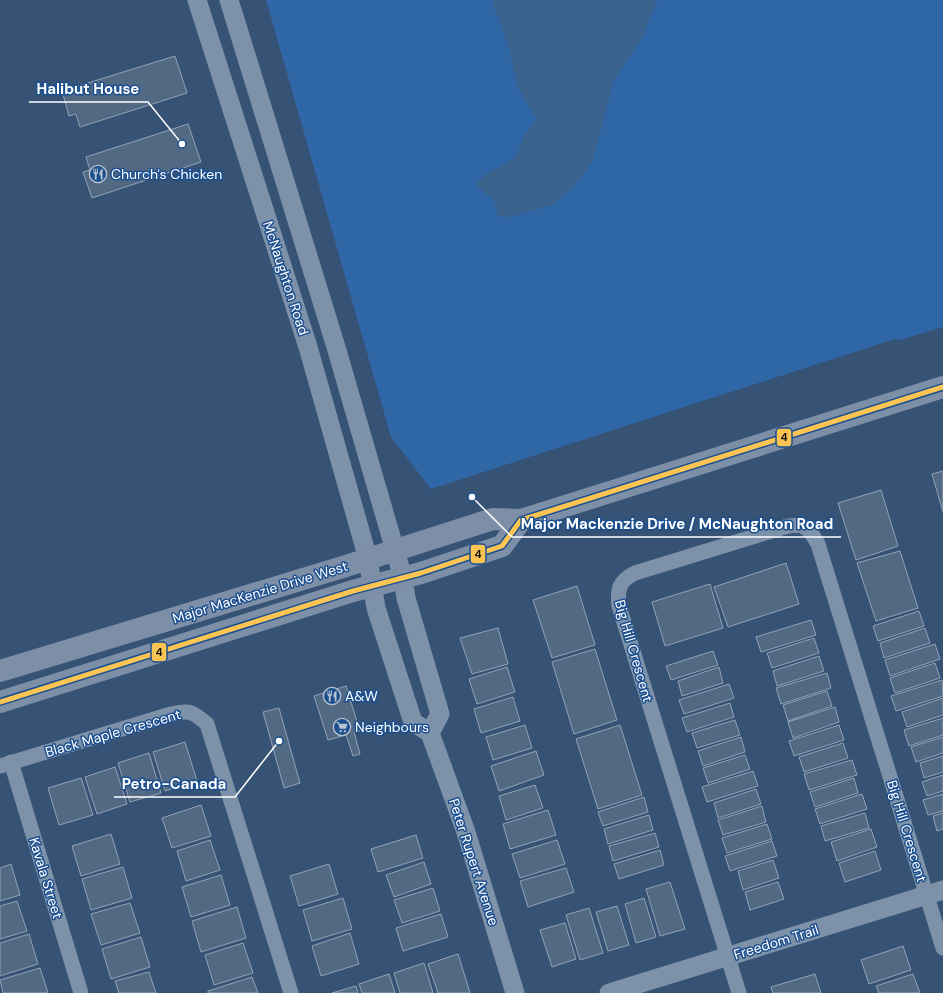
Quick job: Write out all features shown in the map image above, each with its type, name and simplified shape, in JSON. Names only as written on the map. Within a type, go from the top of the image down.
[{"type":"main road","name":"Major MacKenzie Drive West","points":[[0,671],[394,551],[493,519],[521,520],[943,387]]},
{"type":"main road","name":"Major MacKenzie Drive West","points":[[0,702],[240,626],[421,573],[502,546],[521,520]]},
{"type":"street","name":"McNaughton Road","points":[[197,0],[308,348],[368,559],[373,586]]},
{"type":"street","name":"McNaughton Road","points":[[229,0],[338,355],[402,578]]},
{"type":"street","name":"Big Hill Crescent","points":[[739,993],[619,606],[618,592],[624,580],[634,573],[788,526],[801,525],[810,531],[818,544],[935,893],[943,948]]},
{"type":"street","points":[[373,586],[376,608],[413,722],[430,732],[440,714],[406,598],[402,578]]},
{"type":"street","name":"Black Maple Crescent","points":[[6,764],[171,714],[187,711],[198,717],[206,724],[291,993]]},
{"type":"street","name":"Peter Rupert Avenue","points":[[430,732],[466,832],[515,993]]},
{"type":"street","name":"Kavala Street","points":[[6,764],[81,993]]},
{"type":"street","name":"Freedom Trail","points":[[609,993],[935,893]]},
{"type":"shaded area","points":[[266,0],[943,0],[943,327],[900,340],[895,339],[431,489],[391,437]]},
{"type":"shaded area","points":[[492,0],[657,0],[643,36],[614,80],[593,160],[584,174],[570,190],[552,205],[510,217],[498,216],[494,200],[479,188],[477,183],[485,175],[516,157],[523,138],[536,119],[517,85],[509,48]]},
{"type":"building","points":[[175,56],[187,93],[80,127],[76,114],[69,116],[62,91]]},
{"type":"building","points":[[188,124],[201,162],[92,198],[83,172],[90,170],[86,157]]},
{"type":"building","points":[[943,471],[943,512],[932,474]]},
{"type":"building","points":[[881,490],[898,546],[856,560],[838,503]]},
{"type":"building","points":[[900,551],[918,608],[876,621],[857,563]]},
{"type":"building","points":[[786,563],[799,604],[728,627],[714,587]]},
{"type":"building","points":[[710,584],[723,628],[665,646],[652,602]]},
{"type":"building","points":[[577,586],[595,645],[552,658],[533,600]]},
{"type":"building","points":[[919,611],[924,626],[878,641],[873,626]]},
{"type":"building","points":[[811,620],[816,635],[761,652],[756,637]]},
{"type":"building","points":[[498,628],[508,664],[472,674],[460,638]]},
{"type":"building","points":[[925,628],[930,643],[884,658],[880,643]]},
{"type":"building","points":[[814,638],[819,653],[772,668],[767,653]]},
{"type":"building","points":[[935,644],[940,659],[890,676],[885,660]]},
{"type":"building","points":[[595,649],[617,720],[574,734],[552,662]]},
{"type":"building","points":[[713,651],[718,665],[671,680],[666,666]]},
{"type":"building","points":[[819,656],[824,671],[777,686],[773,671]]},
{"type":"building","points":[[935,663],[940,678],[895,693],[890,678]]},
{"type":"building","points":[[507,667],[515,692],[477,704],[469,679]]},
{"type":"building","points":[[719,667],[723,683],[682,696],[678,681]]},
{"type":"building","points":[[827,673],[831,688],[781,704],[776,688]]},
{"type":"building","points":[[942,680],[943,696],[896,711],[891,696]]},
{"type":"building","points":[[729,684],[734,698],[684,714],[679,700]]},
{"type":"building","points":[[346,686],[360,731],[354,732],[360,754],[353,756],[346,735],[328,740],[314,696]]},
{"type":"building","points":[[827,691],[832,706],[788,721],[783,705]]},
{"type":"building","points":[[513,697],[520,721],[481,733],[474,709]]},
{"type":"building","points":[[943,698],[943,715],[907,727],[902,712]]},
{"type":"building","points":[[730,703],[734,717],[687,732],[682,718]]},
{"type":"building","points":[[835,707],[839,722],[793,738],[788,722]]},
{"type":"building","points":[[279,708],[300,783],[284,788],[263,712]]},
{"type":"building","points":[[943,718],[943,735],[909,746],[904,730]]},
{"type":"building","points":[[735,720],[740,735],[697,748],[692,733]]},
{"type":"building","points":[[525,725],[532,748],[493,760],[486,737]]},
{"type":"building","points":[[620,725],[642,795],[598,809],[576,739]]},
{"type":"building","points":[[839,725],[844,740],[794,756],[789,741]]},
{"type":"building","points":[[741,737],[745,752],[703,766],[698,751]]},
{"type":"building","points":[[943,737],[943,753],[916,762],[911,747]]},
{"type":"building","points":[[185,742],[197,781],[165,791],[153,752]]},
{"type":"building","points":[[843,743],[848,758],[804,772],[799,757]]},
{"type":"building","points":[[536,751],[544,775],[499,791],[491,766]]},
{"type":"building","points":[[149,753],[161,793],[130,802],[118,763]]},
{"type":"building","points":[[745,755],[750,769],[708,783],[703,768]]},
{"type":"building","points":[[943,756],[943,772],[924,778],[920,763]]},
{"type":"building","points":[[852,760],[857,775],[809,790],[804,774]]},
{"type":"building","points":[[115,767],[127,804],[97,814],[85,777]]},
{"type":"building","points":[[753,771],[758,786],[707,802],[702,787]]},
{"type":"building","points":[[943,775],[943,791],[927,796],[922,782]]},
{"type":"building","points":[[81,778],[93,815],[59,825],[48,788]]},
{"type":"building","points":[[854,778],[858,793],[815,807],[810,792]]},
{"type":"building","points":[[535,785],[543,808],[506,820],[499,796]]},
{"type":"building","points":[[756,789],[761,804],[718,818],[714,803]]},
{"type":"building","points":[[862,794],[867,809],[820,824],[815,809]]},
{"type":"building","points":[[943,794],[943,811],[928,815],[923,800]]},
{"type":"building","points":[[644,797],[648,812],[603,826],[598,812]]},
{"type":"building","points":[[201,805],[211,836],[172,848],[162,818]]},
{"type":"building","points":[[762,806],[766,822],[723,835],[718,820]]},
{"type":"building","points":[[548,810],[556,835],[510,849],[503,824]]},
{"type":"building","points":[[865,813],[869,828],[825,841],[821,826]]},
{"type":"building","points":[[943,813],[943,829],[937,831],[933,816]]},
{"type":"building","points":[[649,815],[653,830],[608,844],[604,829]]},
{"type":"building","points":[[767,824],[772,839],[727,853],[722,838]]},
{"type":"building","points":[[871,829],[877,847],[837,861],[831,842]]},
{"type":"building","points":[[655,833],[659,847],[613,861],[609,846]]},
{"type":"building","points":[[111,834],[120,864],[81,876],[72,846]]},
{"type":"building","points":[[416,835],[423,858],[378,872],[371,849]]},
{"type":"building","points":[[210,840],[220,870],[186,881],[177,851]]},
{"type":"building","points":[[557,840],[565,864],[520,878],[512,854]]},
{"type":"building","points":[[772,841],[777,856],[730,871],[725,856]]},
{"type":"building","points":[[660,850],[664,865],[619,879],[614,864]]},
{"type":"building","points":[[875,851],[881,870],[845,882],[839,863]]},
{"type":"building","points":[[773,860],[779,878],[743,890],[738,871]]},
{"type":"building","points":[[424,862],[431,884],[394,897],[386,875]]},
{"type":"building","points":[[11,864],[20,895],[0,901],[0,868]]},
{"type":"building","points":[[329,864],[338,894],[299,906],[290,876]]},
{"type":"building","points":[[123,867],[132,898],[91,910],[82,879]]},
{"type":"building","points":[[566,868],[574,892],[528,907],[520,881]]},
{"type":"building","points":[[221,875],[230,905],[191,917],[182,887]]},
{"type":"building","points":[[670,882],[685,929],[660,936],[646,889]]},
{"type":"building","points":[[778,882],[784,899],[750,910],[745,892]]},
{"type":"building","points":[[433,888],[440,911],[402,923],[394,900]]},
{"type":"building","points":[[343,898],[352,929],[312,941],[303,910]]},
{"type":"building","points":[[644,898],[656,937],[636,943],[625,904]]},
{"type":"building","points":[[17,901],[27,931],[0,939],[0,906]]},
{"type":"building","points":[[130,903],[140,933],[101,945],[91,914]]},
{"type":"building","points":[[617,906],[629,945],[608,951],[596,912]]},
{"type":"building","points":[[237,907],[246,938],[201,952],[192,921]]},
{"type":"building","points":[[589,908],[603,953],[580,960],[566,915]]},
{"type":"building","points":[[441,914],[448,937],[403,951],[396,928]]},
{"type":"building","points":[[565,923],[576,959],[552,967],[540,930]]},
{"type":"building","points":[[350,933],[359,964],[321,976],[312,946]]},
{"type":"building","points":[[29,934],[38,964],[0,976],[0,943]]},
{"type":"building","points":[[141,937],[150,967],[111,979],[102,949]]},
{"type":"building","points":[[243,943],[253,973],[214,985],[205,955]]},
{"type":"building","points":[[903,946],[911,970],[869,984],[861,960]]},
{"type":"building","points":[[458,954],[470,993],[438,993],[428,964]]},
{"type":"building","points":[[424,963],[433,993],[400,993],[394,973]]},
{"type":"building","points":[[40,968],[48,993],[3,993],[0,980]]},
{"type":"building","points":[[149,972],[156,993],[119,993],[115,981]]},
{"type":"building","points":[[389,974],[395,993],[362,993],[359,984]]},
{"type":"building","points":[[815,974],[821,993],[773,993],[771,987]]},
{"type":"building","points":[[913,974],[920,993],[879,993],[876,986]]},
{"type":"building","points":[[252,977],[258,993],[208,993],[208,991]]},
{"type":"building","points":[[356,986],[358,993],[332,993]]},
{"type":"transit line","name":"4","points":[[0,702],[353,591],[421,573],[502,546],[521,520],[943,387]]},
{"type":"place","name":"Halibut House","points":[[182,144]]},
{"type":"place","name":"Church's Chicken","points":[[98,174]]},
{"type":"place","name":"Major Mackenzie Drive / McNaughton Road","points":[[472,497]]},
{"type":"place","name":"A&W","points":[[332,696]]},
{"type":"place","name":"Neighbours","points":[[342,727]]},
{"type":"place","name":"Petro-Canada","points":[[279,741]]}]
